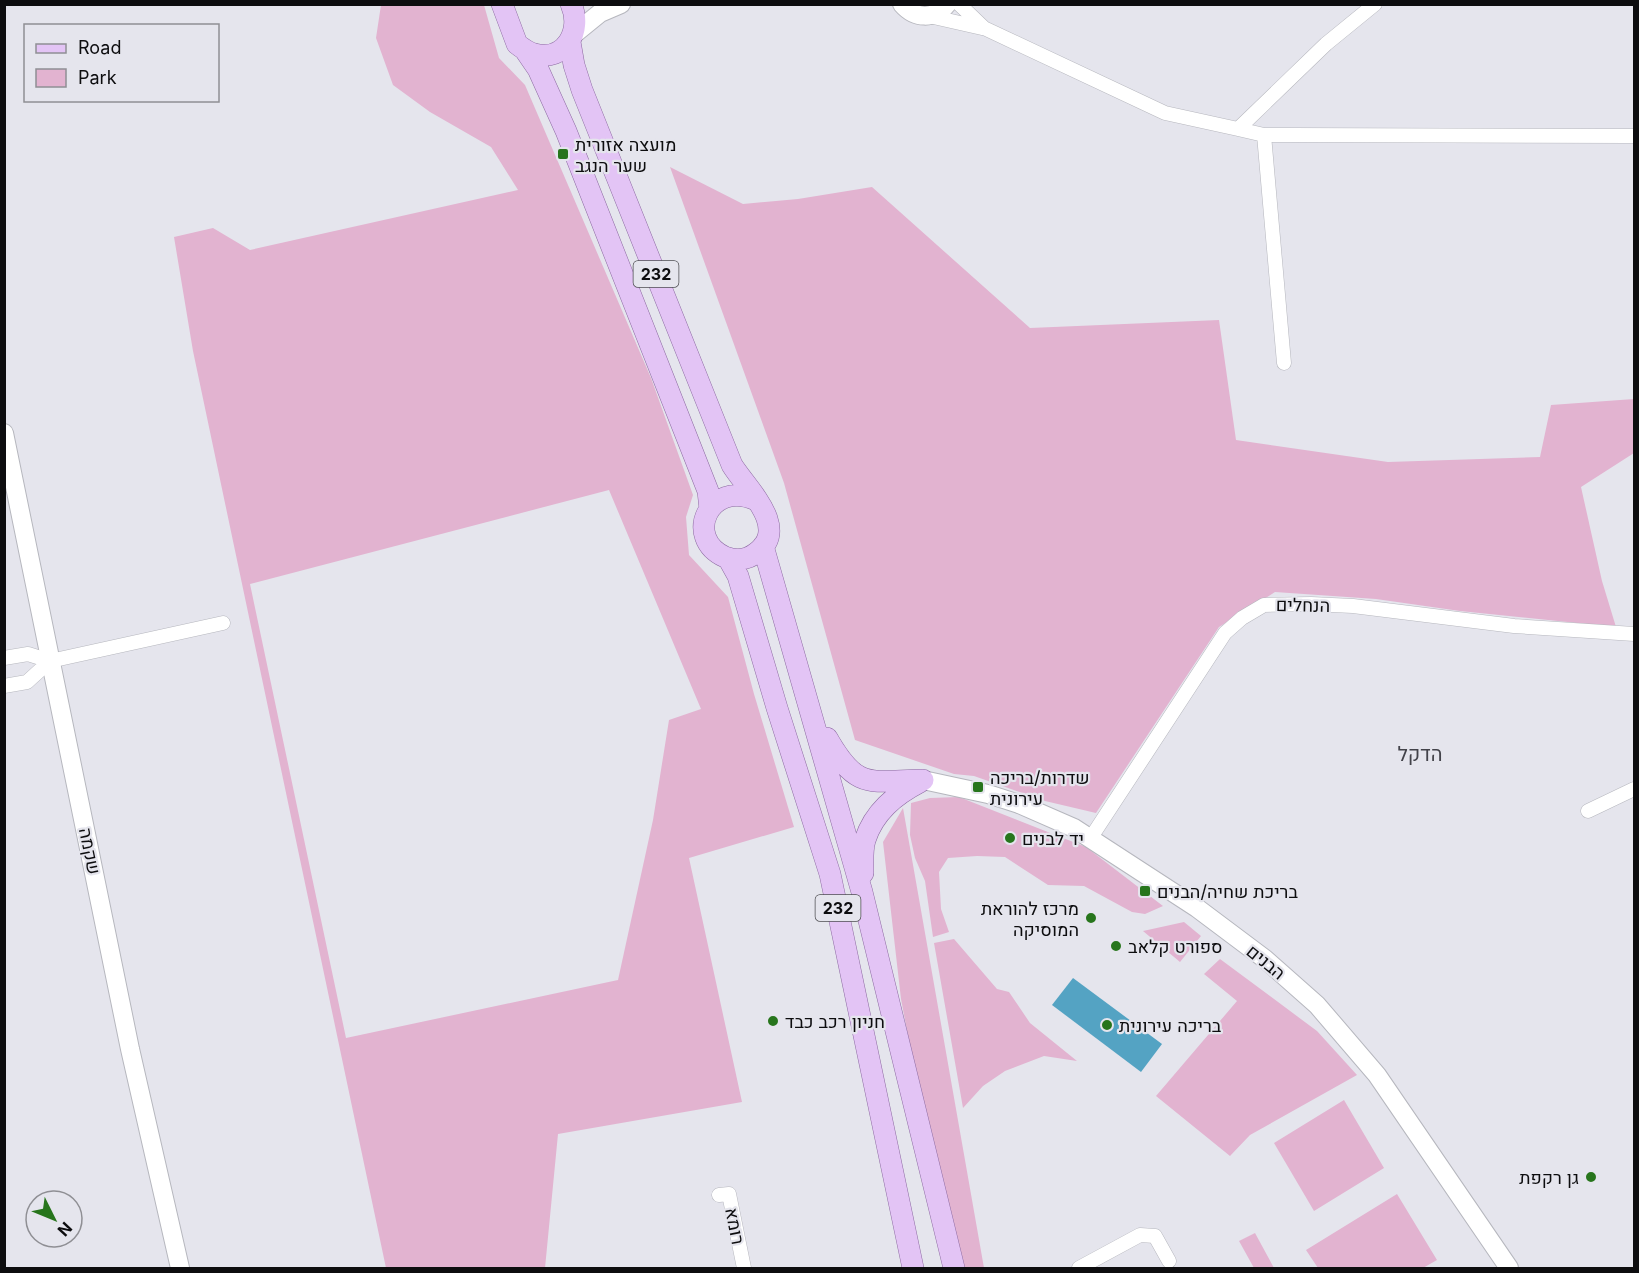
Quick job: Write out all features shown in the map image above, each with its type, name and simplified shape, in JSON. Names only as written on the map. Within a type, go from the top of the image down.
[{"type":"main road","name":"232","points":[[571,4],[576,24],[572,38],[574,65],[582,90],[732,465],[756,500]]},
{"type":"main road","name":"232","points":[[509,10],[517,44],[525,50],[538,69],[566,131],[708,491],[710,509]]},
{"type":"main road","points":[[525,50],[534,54],[555,53],[572,38]]},
{"type":"main road","points":[[734,494],[745,495],[756,500],[768,516],[768,536],[763,546],[746,558],[728,558],[715,552],[707,540],[704,522],[710,509],[724,497],[734,494]]},
{"type":"main road","name":"232","points":[[763,546],[862,892],[954,1269]]},
{"type":"main road","name":"232","points":[[728,558],[738,576],[830,874],[913,1269]]},
{"type":"main road","points":[[810,710],[839,760],[850,772],[864,779],[880,782],[923,780]]},
{"type":"main road","points":[[862,892],[864,842],[878,815],[887,803],[923,780]]},
{"type":"street","points":[[572,38],[600,13],[621,4]]},
{"type":"street","points":[[891,4],[919,16],[929,16],[984,28],[1165,113],[1264,135],[1635,136]]},
{"type":"street","points":[[929,16],[938,13],[947,4]]},
{"type":"street","points":[[959,4],[984,28]]},
{"type":"street","points":[[1238,129],[1326,44],[1375,4]]},
{"type":"street","points":[[1264,135],[1284,363]]},
{"type":"street","name":"שקמה","points":[[4,433],[130,1049],[180,1269]]},
{"type":"street","name":"הנחלים","points":[[1090,839],[1158,739],[1225,633],[1242,618],[1264,605],[1353,606],[1514,626],[1635,634]]},
{"type":"street","points":[[4,658],[28,654],[50,661],[223,624]]},
{"type":"street","points":[[4,686],[27,682],[50,661]]},
{"type":"street","name":"הבנים","points":[[923,780],[988,794],[1019,804],[1074,828],[1197,908],[1265,959],[1317,1005],[1377,1075],[1509,1269]]},
{"type":"street","points":[[1588,811],[1635,789]]},
{"type":"street","name":"רומא","points":[[719,1195],[729,1194],[744,1269]]},
{"type":"street","points":[[1079,1269],[1140,1235],[1155,1236],[1169,1261]]},
{"type":"green space","points":[[381,5],[484,5],[499,58],[525,85],[651,378],[693,495],[686,517],[689,555],[728,597],[794,827],[689,858],[742,1102],[558,1134],[545,1268],[386,1268],[193,351],[174,237],[213,228],[250,250],[518,190],[491,147],[430,112],[393,85],[376,38]],"holes":[[[609,490],[701,709],[669,720],[653,820],[618,980],[346,1038],[250,584]]]},
{"type":"green space","points":[[670,167],[743,204],[798,199],[872,187],[1030,328],[1219,320],[1236,440],[1388,462],[1540,457],[1551,405],[1634,399],[1634,453],[1581,487],[1602,581],[1616,627],[1460,611],[1376,599],[1275,592],[1219,627],[1096,813],[1045,801],[974,776],[954,774],[855,740],[784,483]]},
{"type":"green space","points":[[959,797],[1086,847],[1163,906],[1145,914],[1132,912],[1084,886],[1048,885],[1005,857],[948,858],[939,872],[941,909],[949,932],[933,937],[925,881],[915,858],[910,835],[911,803],[930,798]]},
{"type":"green space","points":[[903,808],[984,1268],[952,1268],[901,999],[883,842]]},
{"type":"green space","points":[[1184,922],[1201,936],[1180,962],[1143,931]]},
{"type":"green space","points":[[954,939],[997,989],[1009,992],[1030,1023],[1077,1061],[1044,1056],[1005,1071],[983,1086],[963,1108],[934,943]]},
{"type":"green space","points":[[1220,959],[1317,1031],[1357,1075],[1250,1135],[1230,1156],[1156,1096],[1237,1001],[1204,974]]},
{"type":"green space","points":[[1344,1100],[1384,1168],[1314,1211],[1274,1143]]},
{"type":"green space","points":[[1397,1194],[1437,1260],[1423,1268],[1318,1268],[1306,1250]]},
{"type":"green space","points":[[1255,1233],[1274,1268],[1254,1268],[1239,1241]]},
{"type":"water","name":"בריכה עירונית","points":[[1073,978],[1162,1044],[1141,1072],[1052,1005]]},
{"type":"place","name":"מועצה אזורית שער הנגב","points":[[563,154]]},
{"type":"place","name":"שדרות/בריכה עירונית","points":[[978,787]]},
{"type":"place","name":"יד לבנים","points":[[1010,838]]},
{"type":"place","name":"בריכת שחיה/הבנים","points":[[1145,891]]},
{"type":"place","name":"מרכז להוראת המוסיקה","points":[[1091,918]]},
{"type":"place","name":"ספורט קלאב","points":[[1116,946]]},
{"type":"place","name":"חניון רכב כבד","points":[[773,1021]]},
{"type":"place","name":"בריכה עירונית","points":[[1107,1025]]},
{"type":"place","name":"גן רקפת","points":[[1591,1177]]},
{"type":"district","name":"הדקל","points":[[1420,754]]}]
